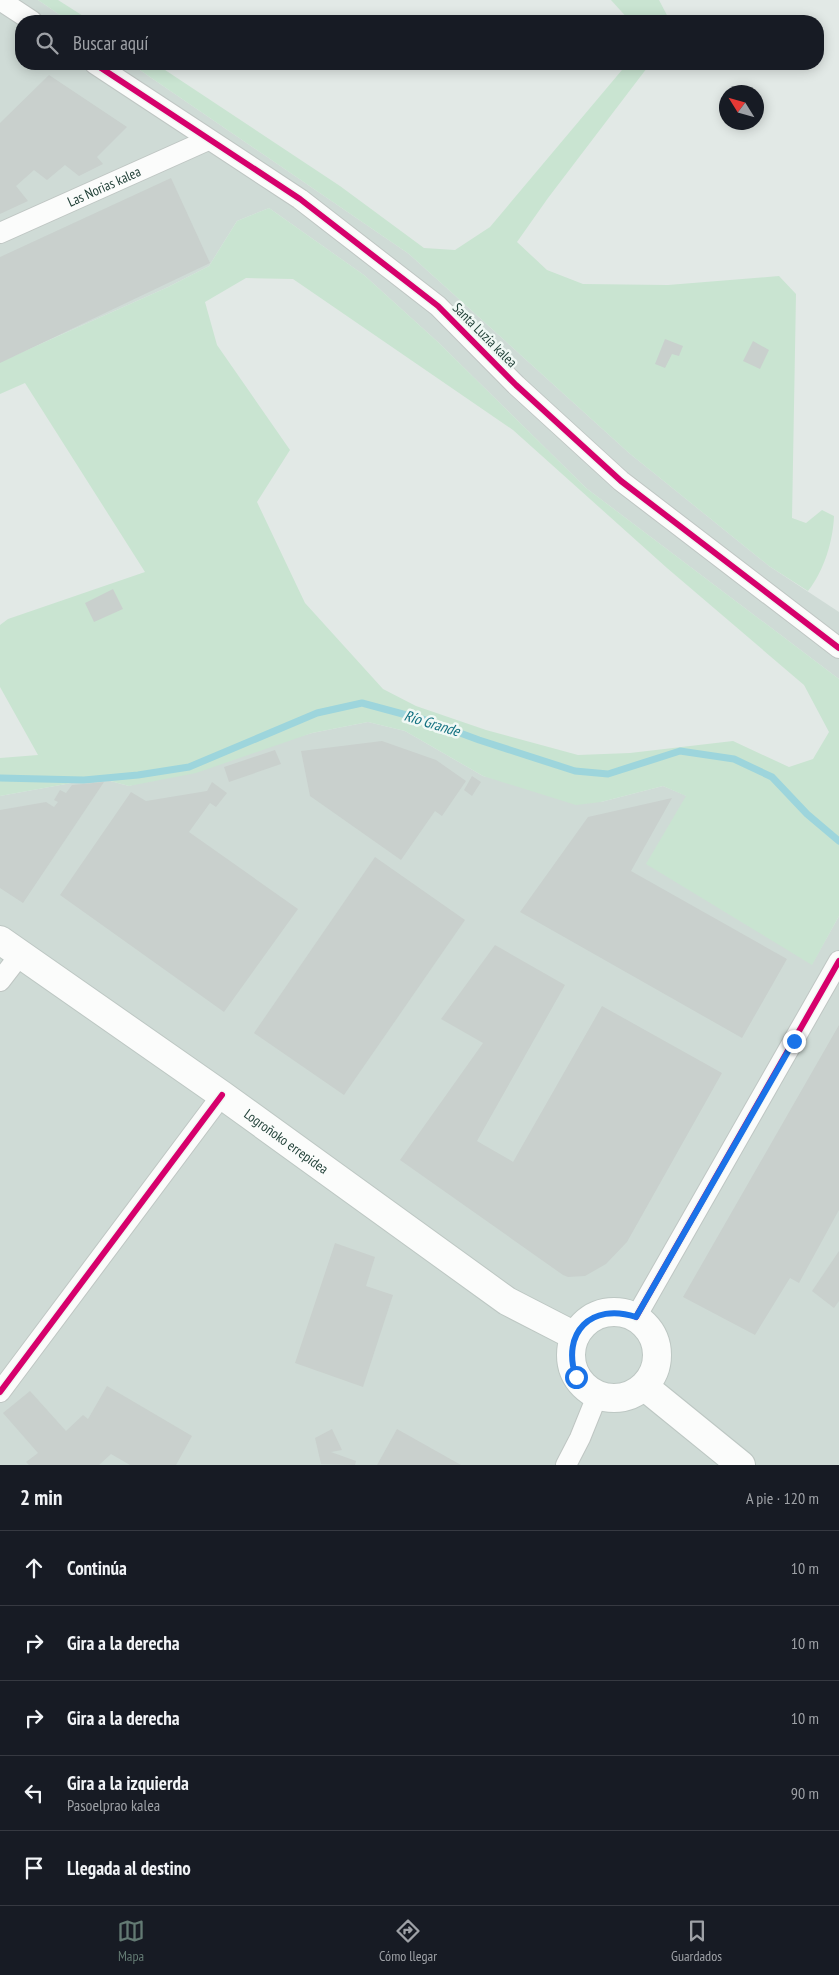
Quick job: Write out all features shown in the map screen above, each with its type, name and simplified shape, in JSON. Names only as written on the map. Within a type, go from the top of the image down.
[{"type":"main road","name":"Logroñoko errepidea","points":[[10,948],[222,1095],[507,1301],[575,1336]]},
{"type":"main road","points":[[608,1312],[622,1312],[636,1317],[650,1330],[658,1349],[656,1369],[645,1386],[630,1396],[614,1399],[597,1396],[585,1388],[576,1377],[571,1350],[575,1336],[583,1325],[595,1317],[608,1312]]},
{"type":"main road","points":[[645,1386],[740,1465]]},
{"type":"street","points":[[0,0],[23,15]]},
{"type":"street","name":"Santa Luzia kalea","points":[[104,70],[300,200],[438,306],[516,385],[621,481],[839,648]]},
{"type":"street","name":"Las Norias kalea","points":[[0,233],[208,140]]},
{"type":"street","points":[[0,981],[10,948]]},
{"type":"street","points":[[636,1317],[839,961]]},
{"type":"street","points":[[0,1392],[222,1095]]},
{"type":"street","points":[[566,1465],[580,1438],[597,1396]]},
{"type":"shaded area","points":[[0,0],[38,0],[60,15],[15,15],[15,70],[140,70],[409,254],[629,453],[769,566],[839,612],[839,679],[586,488],[439,343],[364,275],[269,208],[237,221],[209,266],[168,287],[0,362]]},
{"type":"shaded area","points":[[368,722],[405,731],[483,776],[601,802],[663,786],[687,796],[812,964],[839,916],[839,1465],[0,1465],[0,796],[99,778],[129,786],[312,733]]},
{"type":"green space","points":[[38,0],[58,0],[82,15],[60,15]]},
{"type":"green space","points":[[611,0],[659,0],[667,15],[625,15]]},
{"type":"green space","points":[[140,70],[165,70],[340,186],[424,248],[455,250],[490,227],[622,70],[645,70],[517,242],[547,270],[583,284],[668,285],[779,276],[796,294],[792,518],[806,523],[822,510],[834,516],[827,555],[819,574],[808,591],[769,566],[629,453],[409,254]]},
{"type":"green space","points":[[269,208],[364,275],[439,343],[586,488],[839,679],[839,916],[812,965],[646,864],[686,796],[663,786],[601,802],[576,805],[483,776],[405,731],[368,722],[312,733],[196,773],[129,786],[99,778],[0,796],[0,758],[38,755],[0,687],[0,625],[8,619],[145,572],[25,383],[0,394],[0,362],[168,287],[209,266],[237,221]],"holes":[[[246,278],[293,279],[513,430],[667,568],[804,685],[829,732],[813,759],[789,767],[733,741],[630,753],[578,755],[486,730],[416,706],[383,689],[305,603],[257,502],[290,450],[217,345],[205,302]]]},
{"type":"building","points":[[49,75],[127,127],[97,157],[103,164],[79,176],[65,165],[47,180],[34,170],[16,186],[28,201],[0,214],[0,123]]},
{"type":"building","points":[[171,178],[210,263],[0,363],[0,257]]},
{"type":"building","points":[[665,339],[683,346],[679,356],[672,354],[665,368],[655,364]]},
{"type":"building","points":[[753,341],[769,350],[760,369],[743,361]]},
{"type":"building","points":[[113,589],[123,609],[94,622],[85,603]]},
{"type":"building","points":[[382,741],[436,760],[466,781],[442,816],[435,811],[401,860],[310,796],[301,751]]},
{"type":"building","points":[[275,750],[281,764],[229,782],[224,767]]},
{"type":"building","points":[[472,776],[481,782],[472,796],[464,790]]},
{"type":"building","points":[[104,782],[23,903],[0,888],[0,810],[46,802],[54,807],[58,802],[54,800],[60,790],[66,793],[72,785]]},
{"type":"building","points":[[212,782],[227,793],[216,807],[210,803],[189,832],[298,909],[224,1012],[60,895],[131,792],[146,801],[207,791]]},
{"type":"building","points":[[672,798],[631,871],[787,959],[742,1038],[520,912],[588,817]]},
{"type":"building","points":[[375,857],[465,920],[344,1095],[254,1033]]},
{"type":"building","points":[[495,945],[565,985],[477,1141],[513,1162],[602,1006],[722,1073],[627,1242],[606,1264],[585,1276],[568,1277],[563,1275],[400,1160],[483,1043],[441,1019]]},
{"type":"building","points":[[839,1025],[839,1210],[799,1283],[790,1278],[755,1335],[683,1297]]},
{"type":"building","points":[[335,1243],[375,1257],[366,1286],[393,1295],[363,1387],[295,1363]]},
{"type":"building","points":[[839,1251],[839,1301],[834,1308],[812,1291]]},
{"type":"building","points":[[107,1386],[192,1436],[176,1465],[130,1465],[111,1454],[99,1465],[29,1465],[26,1462],[38,1453],[3,1413],[30,1391],[66,1431],[83,1415],[88,1419]]},
{"type":"building","points":[[332,1429],[342,1450],[331,1452],[356,1461],[355,1465],[321,1464],[315,1438]]},
{"type":"building","points":[[397,1429],[461,1465],[377,1465]]},
{"type":"waterway","name":"Río Grande","points":[[0,778],[84,780],[138,775],[189,767],[317,713],[362,703],[425,720],[479,740],[575,771],[608,774],[680,751],[734,759],[772,777],[807,814],[839,841]]},
{"type":"cycle path","points":[[104,70],[300,199],[438,306],[516,385],[621,481],[839,648]]},
{"type":"cycle path","points":[[636,1317],[839,961]]},
{"type":"cycle path","points":[[0,1392],[222,1095]]},
{"type":"route","points":[[576,1377],[572,1364],[571,1350],[575,1336],[583,1325],[595,1317],[608,1312],[622,1312],[636,1317],[794,1041]]}]
